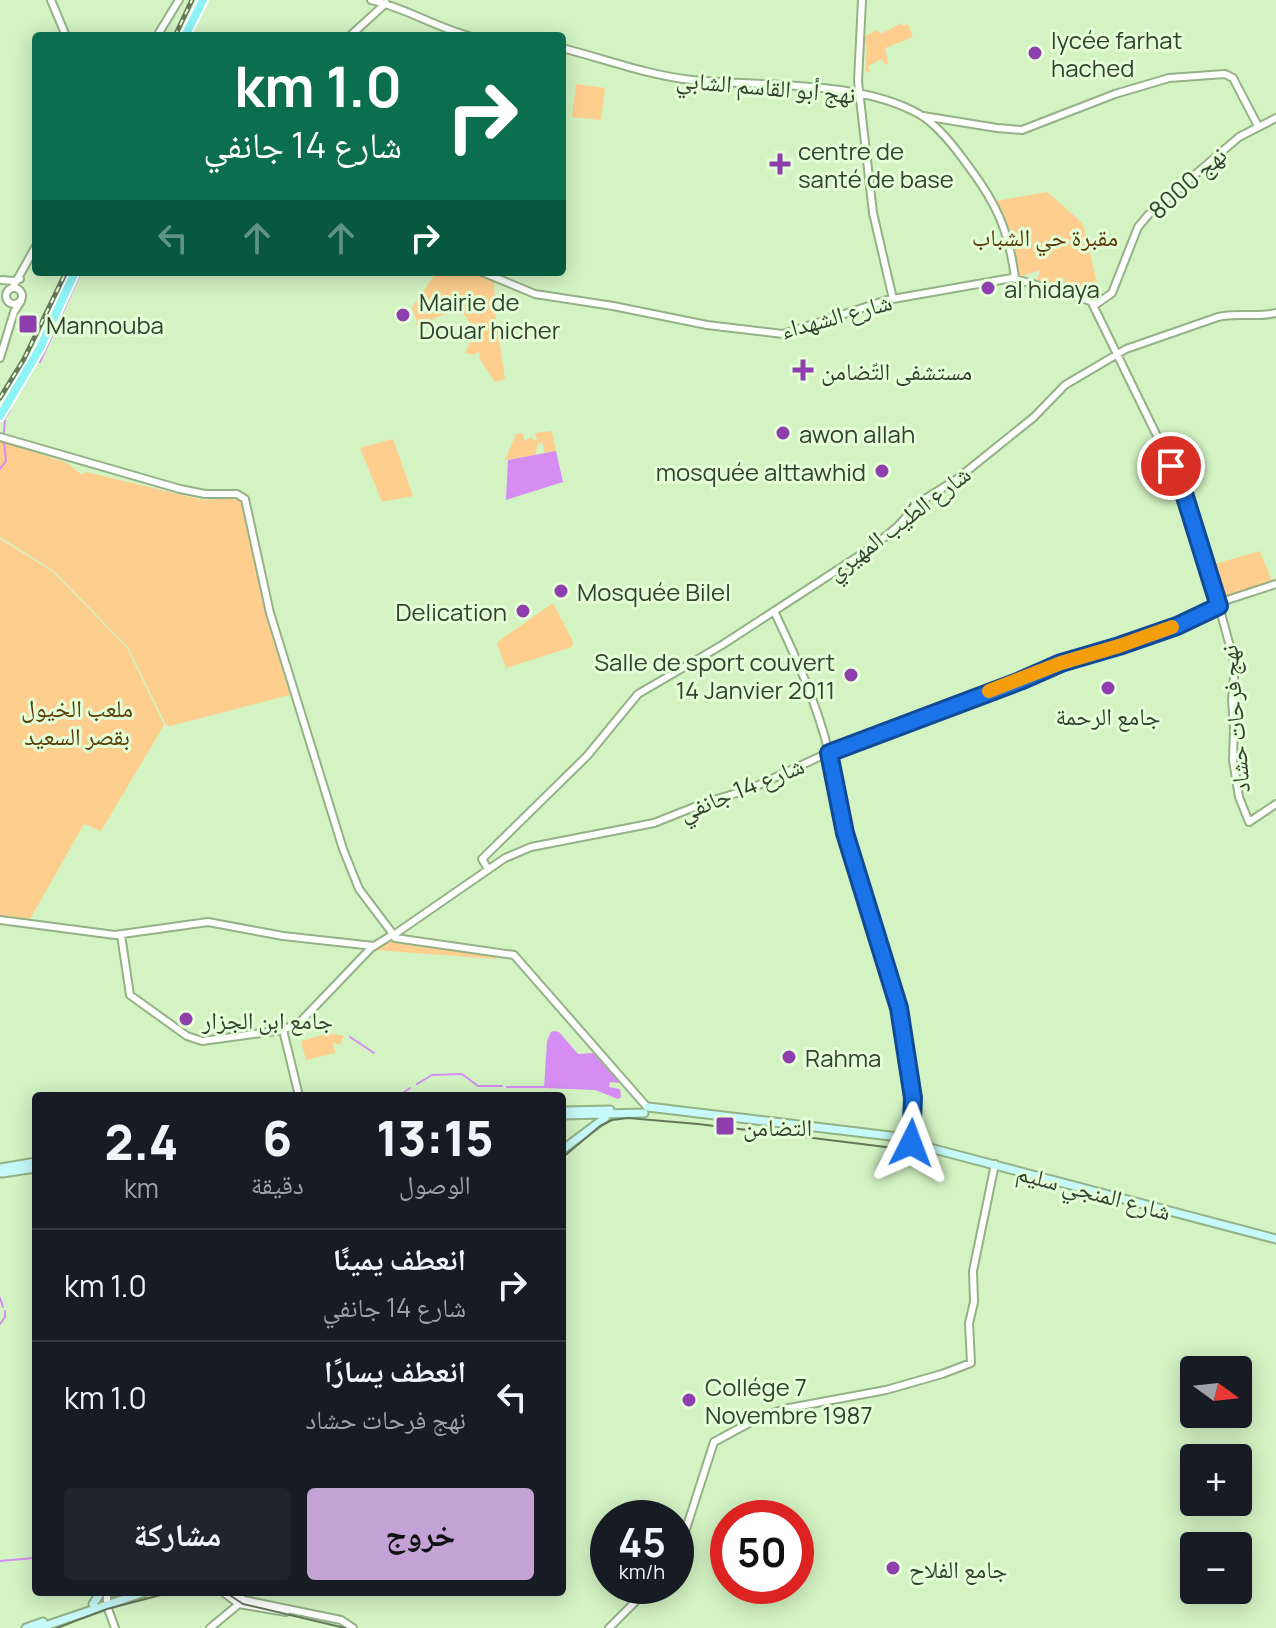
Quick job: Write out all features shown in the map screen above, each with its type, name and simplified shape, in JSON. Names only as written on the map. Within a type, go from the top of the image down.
[{"type":"main road","points":[[185,32],[201,0]]},
{"type":"main road","points":[[0,409],[34,353],[71,276]]},
{"type":"main road","points":[[0,416],[32,363],[72,276]]},
{"type":"main road","points":[[63,299],[70,291]]},
{"type":"main road","name":"شارع المنجي سليم","points":[[566,1113],[610,1115],[646,1108]]},
{"type":"main road","name":"شارع المنجي سليم","points":[[591,1114],[646,1108],[910,1138],[1276,1237]]},
{"type":"main road","points":[[579,1114],[584,1131]]},
{"type":"main road","points":[[584,1131],[591,1114]]},
{"type":"main road","points":[[566,1145],[610,1115]]},
{"type":"main road","name":"شارع المنجي سليم","points":[[910,1138],[995,1164],[1276,1237]]},
{"type":"main road","points":[[0,1171],[32,1166]]},
{"type":"main road","points":[[26,1628],[105,1598]]},
{"type":"main road","points":[[39,1628],[105,1598]]},
{"type":"street","points":[[51,0],[64,32]]},
{"type":"street","points":[[159,32],[179,0]]},
{"type":"street","points":[[371,0],[387,2],[456,32]]},
{"type":"street","points":[[862,0],[858,65],[860,94],[873,213],[893,299]]},
{"type":"street","points":[[354,32],[387,2]]},
{"type":"street","name":"نهج أبو القاسم الشابي","points":[[566,49],[636,70],[677,78],[762,83],[877,96],[922,116],[961,155],[991,196],[1007,233],[1015,278]]},
{"type":"street","points":[[922,116],[1022,130],[1115,94],[1169,78],[1225,74],[1233,78],[1258,126]]},
{"type":"street","name":"نهج 8000","points":[[1095,305],[1112,293],[1138,227],[1149,214],[1239,137],[1276,118]]},
{"type":"street","points":[[12,289],[32,255]]},
{"type":"street","points":[[0,348],[9,318],[8,302],[12,289],[27,266]]},
{"type":"street","name":"شارع الشهداء","points":[[492,276],[535,294],[612,305],[707,325],[779,334],[893,299],[1015,278],[1084,298],[1095,305]]},
{"type":"street","points":[[1,280],[20,279]]},
{"type":"street","points":[[1,280],[21,301]]},
{"type":"street","points":[[8,302],[16,304],[21,301]]},
{"type":"street","points":[[0,358],[14,312],[21,301]]},
{"type":"street","name":"نهج فرحات حشاد","points":[[1095,305],[1181,485],[1219,604],[1235,665],[1233,756],[1239,797],[1249,822],[1276,804]]},
{"type":"street","name":"شارع الطّيب المهيري","points":[[488,869],[482,859],[587,756],[637,695],[871,548],[897,527],[920,502],[957,479],[1034,417],[1065,385],[1118,354],[1222,316],[1276,313]]},
{"type":"street","points":[[1,436],[180,489],[202,494],[237,494],[245,499],[270,613],[343,849],[359,889],[395,935],[414,942],[514,955],[646,1108]]},
{"type":"street","name":"شارع 14 جانفي","points":[[374,946],[395,935],[505,858],[531,847],[654,823],[750,789],[829,753],[1061,663],[1177,626],[1219,604],[1276,584]]},
{"type":"street","points":[[774,611],[798,661],[829,753],[845,833],[899,1008],[910,1072],[910,1138]]},
{"type":"street","points":[[0,920],[121,935],[208,922],[283,936],[374,946]]},
{"type":"street","points":[[121,935],[130,995],[187,1036],[209,1041],[283,1030],[301,1021],[374,946]]},
{"type":"street","points":[[283,1030],[298,1092]]},
{"type":"street","points":[[694,1504],[714,1442],[751,1422],[784,1409],[886,1390],[971,1363],[969,1323],[974,1302],[973,1271],[995,1164]]},
{"type":"street","points":[[228,1596],[239,1604],[341,1620],[353,1628]]},
{"type":"street","points":[[238,1596],[290,1611]]},
{"type":"street","points":[[105,1598],[115,1628]]},
{"type":"street","points":[[210,1628],[239,1604]]},
{"type":"street","points":[[609,1628],[633,1604]]},
{"type":"green space","points":[[902,23],[903,26],[908,24],[913,37],[885,48],[888,64],[885,65],[882,59],[868,66],[870,72],[867,73],[866,43],[861,44],[861,38],[877,30],[881,34]]},
{"type":"green space","points":[[576,84],[605,88],[601,120],[572,117]]},
{"type":"green space","name":"مقبرة حي الشباب","points":[[1047,192],[1084,228],[1101,300],[1037,282],[1040,270],[1016,275],[1012,243],[996,201]]},
{"type":"green space","points":[[434,276],[494,278],[495,313],[505,379],[495,382],[480,359],[479,352],[473,355],[465,353],[472,333],[464,314],[444,315],[415,325],[417,322],[412,307]]},
{"type":"green space","points":[[552,431],[556,451],[545,453],[542,442],[537,445],[536,455],[505,460],[516,434],[522,433],[525,441],[532,437],[534,441],[537,440],[535,433]]},
{"type":"green space","points":[[393,439],[413,496],[382,502],[360,448]]},
{"type":"green space","points":[[0,441],[67,463],[82,475],[86,472],[203,500],[232,498],[243,502],[267,617],[290,695],[166,725],[128,647],[54,571],[0,537]]},
{"type":"green space","name":"ملعب الخيول بقصر السعيد","points":[[0,539],[53,572],[127,648],[164,725],[101,831],[84,824],[30,919],[0,915]]},
{"type":"green space","points":[[1260,551],[1273,584],[1222,598],[1211,565]]},
{"type":"green space","points":[[553,603],[573,642],[572,647],[506,668],[497,644]]},
{"type":"green space","points":[[392,942],[492,954],[497,959],[375,950]]},
{"type":"green space","points":[[329,1033],[344,1036],[340,1045],[333,1042],[335,1053],[306,1060],[301,1041]]},
{"type":"shaded area","points":[[556,451],[563,482],[506,500],[508,460]]},
{"type":"shaded area","points":[[554,1031],[559,1032],[578,1054],[593,1053],[620,1083],[610,1082],[609,1087],[620,1089],[621,1097],[618,1099],[595,1090],[544,1088],[547,1041]]},
{"type":"waterway","points":[[40,362],[79,276]]},
{"type":"waterway","points":[[4,433],[5,418],[10,410]]},
{"type":"waterway","points":[[0,469],[6,461],[4,441]]},
{"type":"waterway","points":[[350,1037],[374,1053]]},
{"type":"waterway","points":[[417,1084],[432,1075],[462,1074],[478,1086],[502,1086]]},
{"type":"waterway","points":[[507,1087],[544,1087]]},
{"type":"waterway","points":[[404,1092],[410,1088]]},
{"type":"waterway","points":[[0,1298],[3,1307]]},
{"type":"waterway","points":[[0,1324],[5,1311]]},
{"type":"waterway","points":[[0,1561],[32,1558]]},
{"type":"tram line","points":[[566,1155],[600,1126],[612,1120],[628,1118],[894,1148]]},
{"type":"tram line","points":[[57,1628],[107,1609],[157,1596]]},
{"type":"tram line","points":[[231,1596],[243,1604],[345,1628]]},
{"type":"railway","points":[[177,32],[192,0]]},
{"type":"railway","points":[[0,398],[24,359],[64,276]]},
{"type":"slow traffic","points":[[989,691],[1061,663],[1172,627]]},
{"type":"place","name":"lycée farhat hached","points":[[1035,53]]},
{"type":"place","name":"centre de santé de base","points":[[780,164]]},
{"type":"place","name":"al hidaya","points":[[988,288]]},
{"type":"place","name":"Mairie de Douar hicher","points":[[403,315]]},
{"type":"place","name":"Mannouba","points":[[28,324]]},
{"type":"place","name":"مستشفى التّضامن","points":[[803,370]]},
{"type":"place","name":"awon allah","points":[[783,433]]},
{"type":"place","name":"mosquée alttawhid","points":[[882,471]]},
{"type":"place","name":"Mosquée Bilel","points":[[561,591]]},
{"type":"place","name":"Delication","points":[[523,611]]},
{"type":"place","name":"Salle de sport couvert 14 Janvier 2011","points":[[851,675]]},
{"type":"place","name":"جامع الرحمة","points":[[1108,688]]},
{"type":"place","name":"جامع ابن الجزار","points":[[186,1019]]},
{"type":"place","name":"Rahma","points":[[789,1057]]},
{"type":"place","name":"التضامن","points":[[725,1126]]},
{"type":"place","name":"Collége 7 Novembre 1987","points":[[689,1400]]},
{"type":"place","name":"جامع الفلاح","points":[[893,1568]]},
{"type":"route","points":[[911,1143],[913,1098],[899,1008],[845,833],[829,753],[1061,663],[1177,626],[1219,606],[1182,487],[1171,466]]}]
